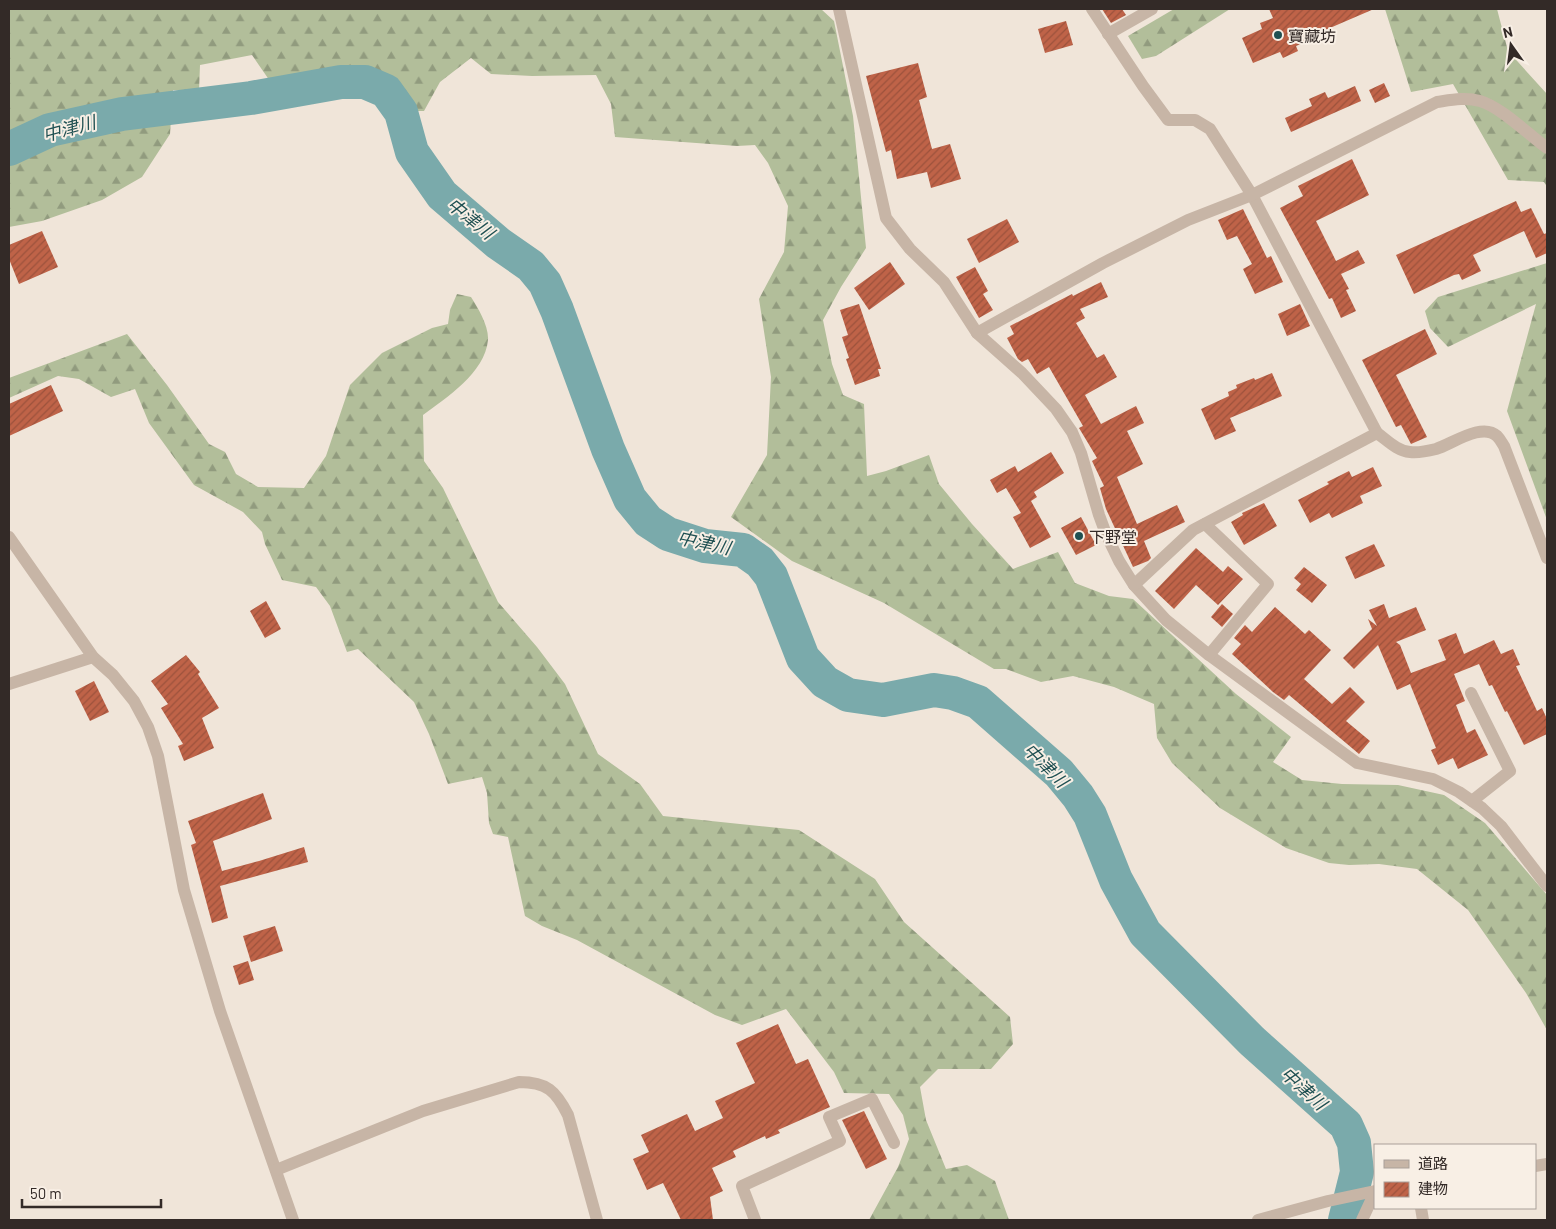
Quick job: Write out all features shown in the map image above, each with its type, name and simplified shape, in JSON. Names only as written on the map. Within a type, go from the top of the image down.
[{"type":"street","points":[[839,9],[886,218],[910,249],[944,282],[977,333],[1022,373],[1056,409],[1072,432],[1081,453],[1106,534],[1119,561],[1134,585],[1166,620],[1209,655],[1357,763],[1433,779],[1482,808],[1501,826],[1547,886]]},
{"type":"street","points":[[1092,9],[1168,120],[1196,120],[1210,129],[1252,195],[1377,433],[1398,448],[1408,452],[1436,449],[1473,433],[1485,431],[1496,435],[1504,446],[1547,558]]},
{"type":"street","points":[[1108,34],[1152,9]]},
{"type":"street","points":[[977,333],[1103,263],[1188,220],[1252,195],[1437,102],[1462,98],[1480,101],[1498,110],[1547,148]]},
{"type":"street","points":[[1134,585],[1192,530],[1377,433]]},
{"type":"street","points":[[1205,524],[1268,584],[1209,655]]},
{"type":"street","points":[[9,537],[93,657],[113,675],[134,701],[148,727],[158,756],[184,890],[220,1011],[293,1220]]},
{"type":"street","points":[[9,684],[93,657]]},
{"type":"street","points":[[1471,693],[1510,771],[1472,801]]},
{"type":"street","points":[[276,1170],[423,1111],[519,1082],[534,1082],[549,1088],[560,1099],[568,1115],[597,1220]]},
{"type":"street","points":[[755,1220],[742,1186],[840,1141],[829,1116],[872,1099],[894,1143]]},
{"type":"street","points":[[1258,1220],[1328,1201],[1371,1192],[1362,1220]]},
{"type":"green space","points":[[9,9],[821,9],[834,21],[853,116],[866,248],[823,320],[832,364],[843,395],[864,404],[867,476],[929,455],[939,484],[1013,569],[1058,552],[1075,583],[1109,596],[1133,599],[1236,694],[1291,737],[1273,762],[1302,780],[1342,784],[1398,785],[1444,795],[1485,823],[1547,895],[1547,1030],[1526,993],[1468,910],[1417,869],[1379,864],[1349,865],[1329,863],[1286,848],[1220,808],[1172,763],[1157,738],[1154,704],[1114,687],[1073,676],[1041,682],[1006,669],[994,669],[884,603],[792,561],[731,517],[767,455],[771,377],[759,299],[784,252],[788,206],[768,163],[755,145],[737,146],[615,137],[611,104],[596,75],[532,76],[491,74],[471,58],[440,82],[424,111],[414,111],[394,90],[368,73],[274,87],[252,55],[200,65],[199,91],[173,90],[170,134],[142,177],[102,200],[42,221],[9,227]]},
{"type":"green space","points":[[1174,9],[1230,9],[1156,56],[1142,59],[1128,36]]},
{"type":"green space","points":[[1385,9],[1497,9],[1508,51],[1547,94],[1547,187],[1544,182],[1508,180],[1453,84],[1411,92]]},
{"type":"green space","points":[[1547,263],[1547,520],[1507,411],[1536,304],[1448,347],[1430,328],[1425,311],[1438,297]]},
{"type":"green space","points":[[457,294],[471,297],[485,323],[488,340],[480,363],[472,374],[453,392],[423,415],[424,461],[443,488],[498,602],[537,647],[565,684],[598,754],[640,784],[663,816],[799,830],[875,879],[904,922],[1010,1017],[1013,1044],[991,1069],[938,1069],[920,1087],[926,1120],[946,1169],[967,1165],[995,1181],[1009,1220],[869,1220],[898,1167],[909,1139],[903,1115],[889,1094],[844,1093],[834,1072],[786,1009],[742,1025],[715,1015],[577,940],[542,926],[525,916],[508,837],[493,834],[489,823],[487,793],[482,777],[448,784],[429,734],[414,702],[358,649],[347,652],[330,606],[316,587],[282,580],[265,544],[262,532],[243,512],[194,485],[149,423],[135,389],[111,397],[79,379],[58,376],[9,398],[9,378],[127,334],[167,385],[209,444],[225,452],[236,474],[258,487],[304,488],[326,456],[350,385],[382,353],[432,328],[448,324],[450,310]]},
{"type":"building","points":[[1102,9],[1122,9],[1126,15],[1111,23]]},
{"type":"building","name":"寶藏坊","points":[[1269,9],[1374,9],[1309,37],[1310,40],[1296,46],[1298,51],[1283,58],[1280,52],[1253,63],[1242,38],[1262,29],[1260,23],[1273,18]]},
{"type":"building","points":[[1066,21],[1073,45],[1045,53],[1038,29]]},
{"type":"building","points":[[918,63],[927,97],[919,100],[932,149],[950,144],[961,179],[931,188],[927,172],[897,179],[891,150],[886,152],[866,76]]},
{"type":"building","points":[[1384,83],[1390,96],[1375,103],[1369,90]]},
{"type":"building","points":[[1355,86],[1361,101],[1291,132],[1285,118],[1312,106],[1309,99],[1325,92],[1328,98]]},
{"type":"building","points":[[1352,159],[1369,195],[1316,221],[1336,261],[1358,250],[1365,263],[1341,274],[1349,289],[1346,290],[1356,311],[1341,318],[1332,298],[1329,299],[1280,208],[1303,196],[1298,186]]},
{"type":"building","points":[[1516,201],[1521,212],[1531,208],[1544,234],[1547,233],[1547,253],[1536,258],[1524,231],[1473,255],[1481,271],[1462,280],[1459,274],[1454,275],[1414,294],[1396,255]]},
{"type":"building","points":[[1243,209],[1267,258],[1271,256],[1283,282],[1255,294],[1243,269],[1252,264],[1237,236],[1227,240],[1218,220]]},
{"type":"building","points":[[1007,219],[1019,242],[979,263],[967,239]]},
{"type":"building","points":[[42,231],[58,267],[19,284],[9,259],[9,245]]},
{"type":"building","points":[[890,262],[905,284],[869,310],[854,288]]},
{"type":"building","points":[[975,267],[988,291],[983,294],[993,310],[979,318],[956,277]]},
{"type":"building","points":[[1101,282],[1108,297],[1080,309],[1085,318],[1076,323],[1097,358],[1104,354],[1117,377],[1085,395],[1101,424],[1136,406],[1144,423],[1127,431],[1143,464],[1117,477],[1137,524],[1177,505],[1185,522],[1144,541],[1151,558],[1133,567],[1106,509],[1100,488],[1104,486],[1092,461],[1097,458],[1079,428],[1083,426],[1049,367],[1037,374],[1028,359],[1022,362],[1018,359],[1007,338],[1014,334],[1010,326],[1072,294],[1073,296]]},
{"type":"building","points":[[859,304],[881,369],[878,369],[880,376],[855,385],[846,359],[849,358],[842,337],[848,335],[840,310]]},
{"type":"building","points":[[1300,304],[1310,326],[1287,336],[1278,314]]},
{"type":"building","points":[[1425,329],[1437,354],[1396,375],[1427,437],[1411,444],[1401,425],[1396,427],[1362,360]]},
{"type":"building","points":[[1272,373],[1282,396],[1230,418],[1236,431],[1215,440],[1201,409],[1229,396],[1228,392],[1237,388],[1236,385]]},
{"type":"building","points":[[51,385],[63,411],[9,436],[9,404]]},
{"type":"building","points":[[1051,452],[1064,473],[1034,492],[1037,497],[1031,501],[1051,537],[1030,548],[1013,517],[1021,513],[1006,488],[997,493],[990,480],[1015,466],[1018,472]]},
{"type":"building","points":[[1373,467],[1382,486],[1360,496],[1363,503],[1332,518],[1329,513],[1310,523],[1298,500],[1349,471],[1352,477]]},
{"type":"building","points":[[1264,503],[1277,526],[1244,545],[1231,522],[1243,515],[1242,513]]},
{"type":"building","name":"下野堂","points":[[1081,517],[1096,545],[1076,555],[1061,528]]},
{"type":"building","points":[[1374,544],[1385,566],[1355,579],[1345,557]]},
{"type":"building","points":[[1196,548],[1223,572],[1228,566],[1243,579],[1218,605],[1196,585],[1174,609],[1155,591]]},
{"type":"building","points":[[1304,567],[1327,585],[1312,603],[1296,590],[1301,584],[1294,578]]},
{"type":"building","points":[[266,601],[281,629],[265,638],[250,611]]},
{"type":"building","points":[[1222,604],[1233,614],[1222,627],[1211,617]]},
{"type":"building","points":[[1384,604],[1389,618],[1416,607],[1426,630],[1396,642],[1400,645],[1411,673],[1446,660],[1438,640],[1456,633],[1464,654],[1494,640],[1501,654],[1513,649],[1520,665],[1516,666],[1537,711],[1542,708],[1547,719],[1547,734],[1524,745],[1492,685],[1489,686],[1479,664],[1454,674],[1465,701],[1456,705],[1467,733],[1475,729],[1488,755],[1458,769],[1453,758],[1438,765],[1431,750],[1436,748],[1410,684],[1397,690],[1378,645],[1354,669],[1343,658],[1372,629],[1368,619],[1377,626],[1369,610]]},
{"type":"building","points":[[1275,607],[1305,634],[1309,630],[1331,650],[1304,679],[1332,704],[1350,687],[1365,702],[1346,721],[1370,741],[1359,754],[1289,695],[1284,700],[1273,692],[1232,654],[1241,644],[1234,638],[1245,625],[1252,632]]},
{"type":"building","points":[[186,655],[200,672],[198,674],[219,708],[202,718],[214,748],[184,761],[178,746],[183,744],[161,708],[168,704],[151,681]]},
{"type":"building","points":[[94,681],[109,712],[90,721],[75,691]]},
{"type":"building","points":[[263,793],[272,819],[213,841],[222,871],[304,847],[308,862],[220,886],[228,918],[212,923],[191,845],[196,843],[188,821]]},
{"type":"building","points":[[275,926],[283,951],[251,962],[243,936]]},
{"type":"building","points":[[248,961],[254,980],[239,985],[233,966]]},
{"type":"building","points":[[778,1024],[796,1064],[808,1059],[830,1107],[778,1130],[780,1133],[766,1139],[765,1136],[733,1151],[736,1157],[712,1168],[723,1191],[710,1197],[713,1220],[681,1220],[663,1183],[647,1190],[633,1159],[649,1152],[641,1135],[687,1114],[695,1131],[723,1118],[715,1101],[755,1083],[736,1043]]},
{"type":"building","points":[[864,1111],[887,1159],[866,1169],[842,1120]]},
{"type":"waterway","name":"中津川","points":[[9,149],[50,130],[122,114],[251,98],[341,82],[365,82],[386,91],[401,112],[412,152],[442,195],[498,243],[531,266],[545,283],[557,310],[608,449],[630,499],[648,521],[668,534],[705,546],[743,550],[760,562],[771,576],[803,658],[825,682],[848,695],[883,700],[934,690],[953,693],[978,702],[1059,773],[1078,796],[1090,815],[1116,880],[1145,933],[1252,1041],[1346,1125],[1354,1143],[1357,1172],[1345,1220]]},
{"type":"place","name":"寶藏坊","points":[[1278,35]]},
{"type":"place","name":"下野堂","points":[[1079,536]]}]
